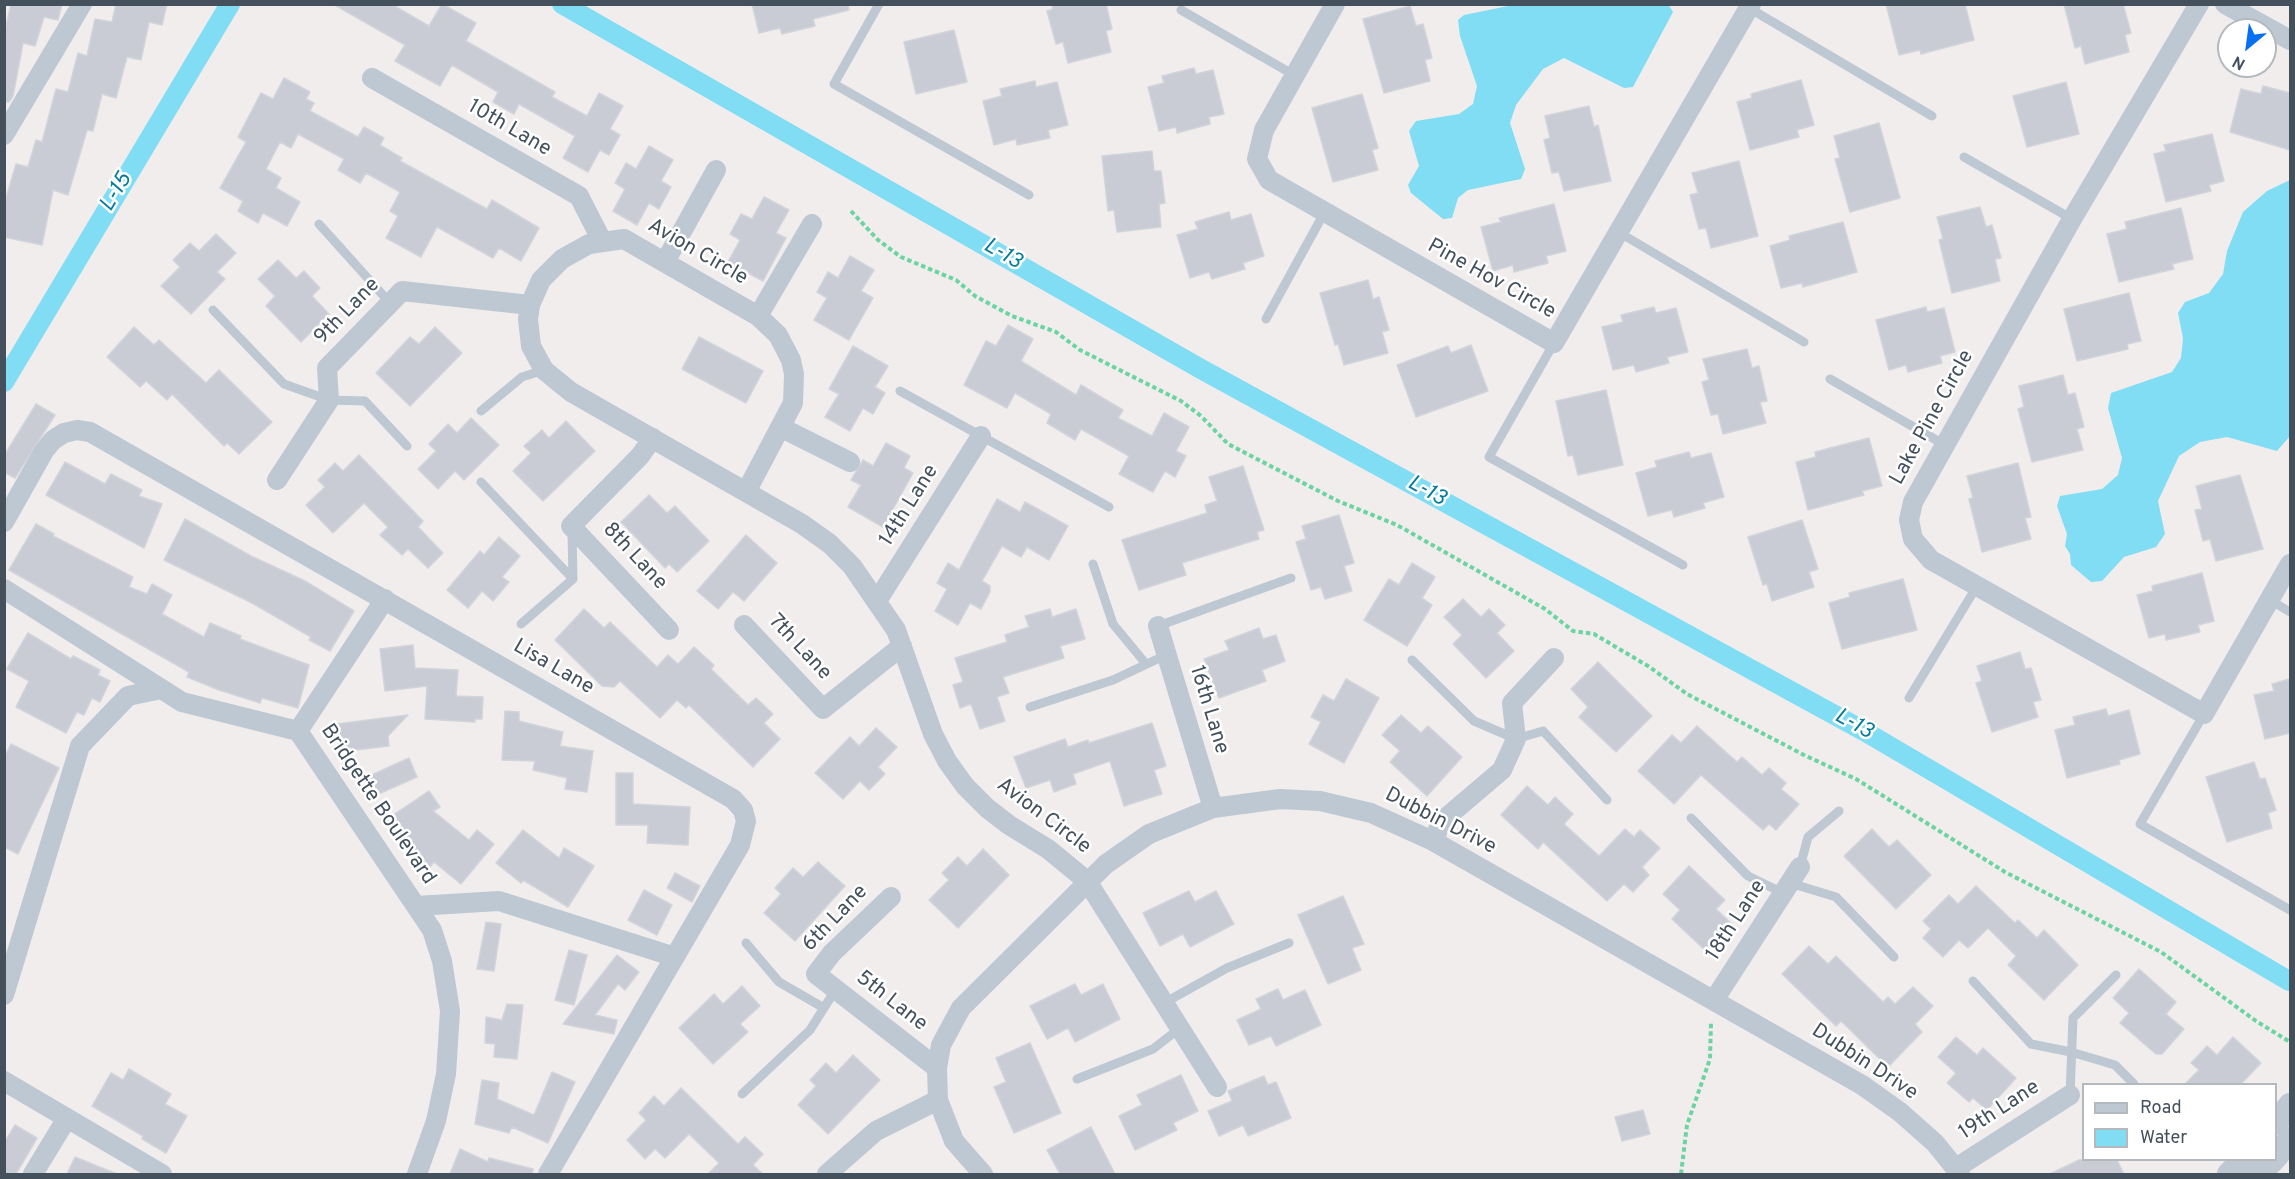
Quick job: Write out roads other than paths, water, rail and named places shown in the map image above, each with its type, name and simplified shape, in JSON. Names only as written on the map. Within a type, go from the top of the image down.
[{"type":"street","points":[[4,135],[82,4]]},
{"type":"street","name":"Pine Hov Circle","points":[[1335,4],[1263,130],[1257,159],[1269,180],[1554,343],[1750,6]]},
{"type":"street","name":"Lake Pine Circle","points":[[2199,4],[2072,219],[1913,502],[1909,520],[1913,539],[1931,560],[2204,714]]},
{"type":"street","points":[[2225,4],[2290,40]]},
{"type":"street","name":"10th Lane","points":[[372,78],[579,196],[602,241]]},
{"type":"street","points":[[665,262],[716,170]]},
{"type":"street","points":[[758,315],[812,224]]},
{"type":"street","name":"Avion Circle","points":[[746,492],[782,428],[793,403],[792,367],[786,347],[778,334],[758,315],[624,239],[602,241],[575,250],[550,269],[534,292],[528,319],[531,346],[544,370],[571,392],[653,438],[746,492],[802,524],[830,544],[852,566],[877,601],[902,646],[933,734],[966,786],[987,808],[1048,849],[1087,881],[1216,1087]]},
{"type":"street","name":"9th Lane","points":[[329,400],[327,368],[402,291],[530,305]]},
{"type":"street","points":[[278,480],[329,400]]},
{"type":"street","points":[[782,428],[850,462]]},
{"type":"street","name":"Lisa Lane","points":[[4,522],[44,450],[53,440],[64,433],[77,430],[90,432],[733,800],[744,810],[746,821],[740,845],[548,1174]]},
{"type":"street","name":"14th Lane","points":[[877,601],[981,436]]},
{"type":"street","name":"8th Lane","points":[[653,438],[640,456],[571,526],[669,630]]},
{"type":"street","points":[[2204,714],[2290,564]]},
{"type":"street","name":"Bridgette Boulevard","points":[[4,589],[182,702],[298,731],[432,930],[446,978],[450,1011],[446,1074],[436,1121],[417,1174]]},
{"type":"street","name":"Bridgette Boulevard","points":[[298,731],[385,599]]},
{"type":"street","name":"7th Lane","points":[[744,625],[823,709],[902,646]]},
{"type":"street","name":"16th Lane","points":[[1158,626],[1213,808]]},
{"type":"street","points":[[1433,841],[1442,821],[1502,770],[1516,739],[1512,703],[1554,658]]},
{"type":"street","points":[[4,995],[80,746],[128,696],[161,689]]},
{"type":"street","name":"Dubbin Drive","points":[[983,1174],[954,1141],[938,1100],[937,1068],[946,1032],[961,1008],[1087,881],[1106,864],[1149,834],[1185,817],[1213,808],[1280,799],[1320,801],[1371,813],[1433,841],[1862,1085],[1900,1112],[1935,1143],[1958,1171]]},
{"type":"street","name":"18th Lane","points":[[1714,1000],[1791,881]]},
{"type":"street","name":"6th Lane","points":[[816,974],[832,952],[891,897]]},
{"type":"street","name":"Bridgette Boulevard","points":[[416,906],[499,901],[675,957]]},
{"type":"street","name":"5th Lane","points":[[816,974],[937,1068]]},
{"type":"street","points":[[4,1081],[162,1174]]},
{"type":"street","name":"19th Lane","points":[[1958,1171],[2070,1095]]},
{"type":"street","points":[[827,1174],[876,1131],[938,1100]]},
{"type":"street","points":[[2277,1122],[2290,1105]]},
{"type":"street","points":[[33,1174],[67,1118]]},
{"type":"street","points":[[2277,1154],[2290,1139]]},
{"type":"street","points":[[2229,1174],[2242,1161]]},
{"type":"street","points":[[2259,1174],[2271,1161]]},
{"type":"lane","points":[[879,4],[834,84],[1029,195]]},
{"type":"lane","points":[[1750,6],[1932,116]]},
{"type":"lane","points":[[1181,10],[1294,75]]},
{"type":"lane","points":[[1964,157],[2072,219]]},
{"type":"lane","points":[[1266,319],[1324,213]]},
{"type":"lane","points":[[319,224],[390,303]]},
{"type":"lane","points":[[1620,233],[1804,342]]},
{"type":"lane","points":[[213,310],[285,384],[329,400],[365,401],[407,446]]},
{"type":"lane","points":[[1554,343],[1490,457],[1683,565]]},
{"type":"lane","points":[[481,411],[522,377],[544,370]]},
{"type":"lane","points":[[1830,379],[1945,445]]},
{"type":"lane","points":[[900,391],[1109,507]]},
{"type":"lane","points":[[481,482],[573,579]]},
{"type":"lane","points":[[571,526],[573,579]]},
{"type":"lane","points":[[1093,564],[1113,624],[1146,664]]},
{"type":"lane","points":[[1158,626],[1291,578]]},
{"type":"lane","points":[[521,624],[573,579]]},
{"type":"lane","points":[[1909,698],[1977,586]]},
{"type":"lane","points":[[2270,600],[2290,612]]},
{"type":"lane","points":[[1030,707],[1113,680],[1166,655]]},
{"type":"lane","points":[[1412,660],[1474,721],[1516,739],[1543,730],[1607,800]]},
{"type":"lane","points":[[2204,714],[2140,824],[2290,910]]},
{"type":"lane","points":[[1791,881],[1808,837],[1839,812]]},
{"type":"lane","points":[[1691,818],[1748,876],[1791,881],[1836,897],[1894,957]]},
{"type":"lane","points":[[746,943],[779,982],[824,1008]]},
{"type":"lane","points":[[1164,1003],[1227,968],[1288,943]]},
{"type":"lane","points":[[2070,1095],[2073,1018],[2116,975]]},
{"type":"lane","points":[[1973,981],[2031,1044],[2071,1052],[2115,1065],[2133,1083]]},
{"type":"lane","points":[[742,1094],[810,1030],[836,989]]},
{"type":"lane","points":[[1077,1079],[1153,1049],[1180,1028]]},
{"type":"water","points":[[1518,4],[1668,4],[1673,12],[1633,87],[1624,88],[1564,58],[1543,69],[1516,105],[1510,123],[1525,169],[1521,179],[1468,190],[1458,198],[1452,218],[1443,219],[1411,193],[1408,185],[1419,166],[1409,131],[1416,121],[1459,114],[1473,104],[1477,86],[1460,36],[1458,20],[1464,15]]},
{"type":"water","points":[[2290,180],[2290,436],[2277,451],[2227,437],[2200,442],[2179,456],[2158,501],[2165,534],[2156,547],[2124,557],[2102,581],[2091,582],[2071,565],[2070,554],[2065,546],[2067,534],[2057,506],[2060,496],[2102,489],[2118,475],[2122,458],[2108,408],[2111,393],[2172,372],[2181,358],[2183,338],[2178,313],[2185,302],[2209,293],[2223,274],[2227,251],[2243,212],[2267,191]]},
{"type":"waterway","name":"L-15","points":[[4,382],[230,4]]},
{"type":"waterway","name":"L-13","points":[[562,4],[1201,369],[1864,731],[2289,981]]}]
